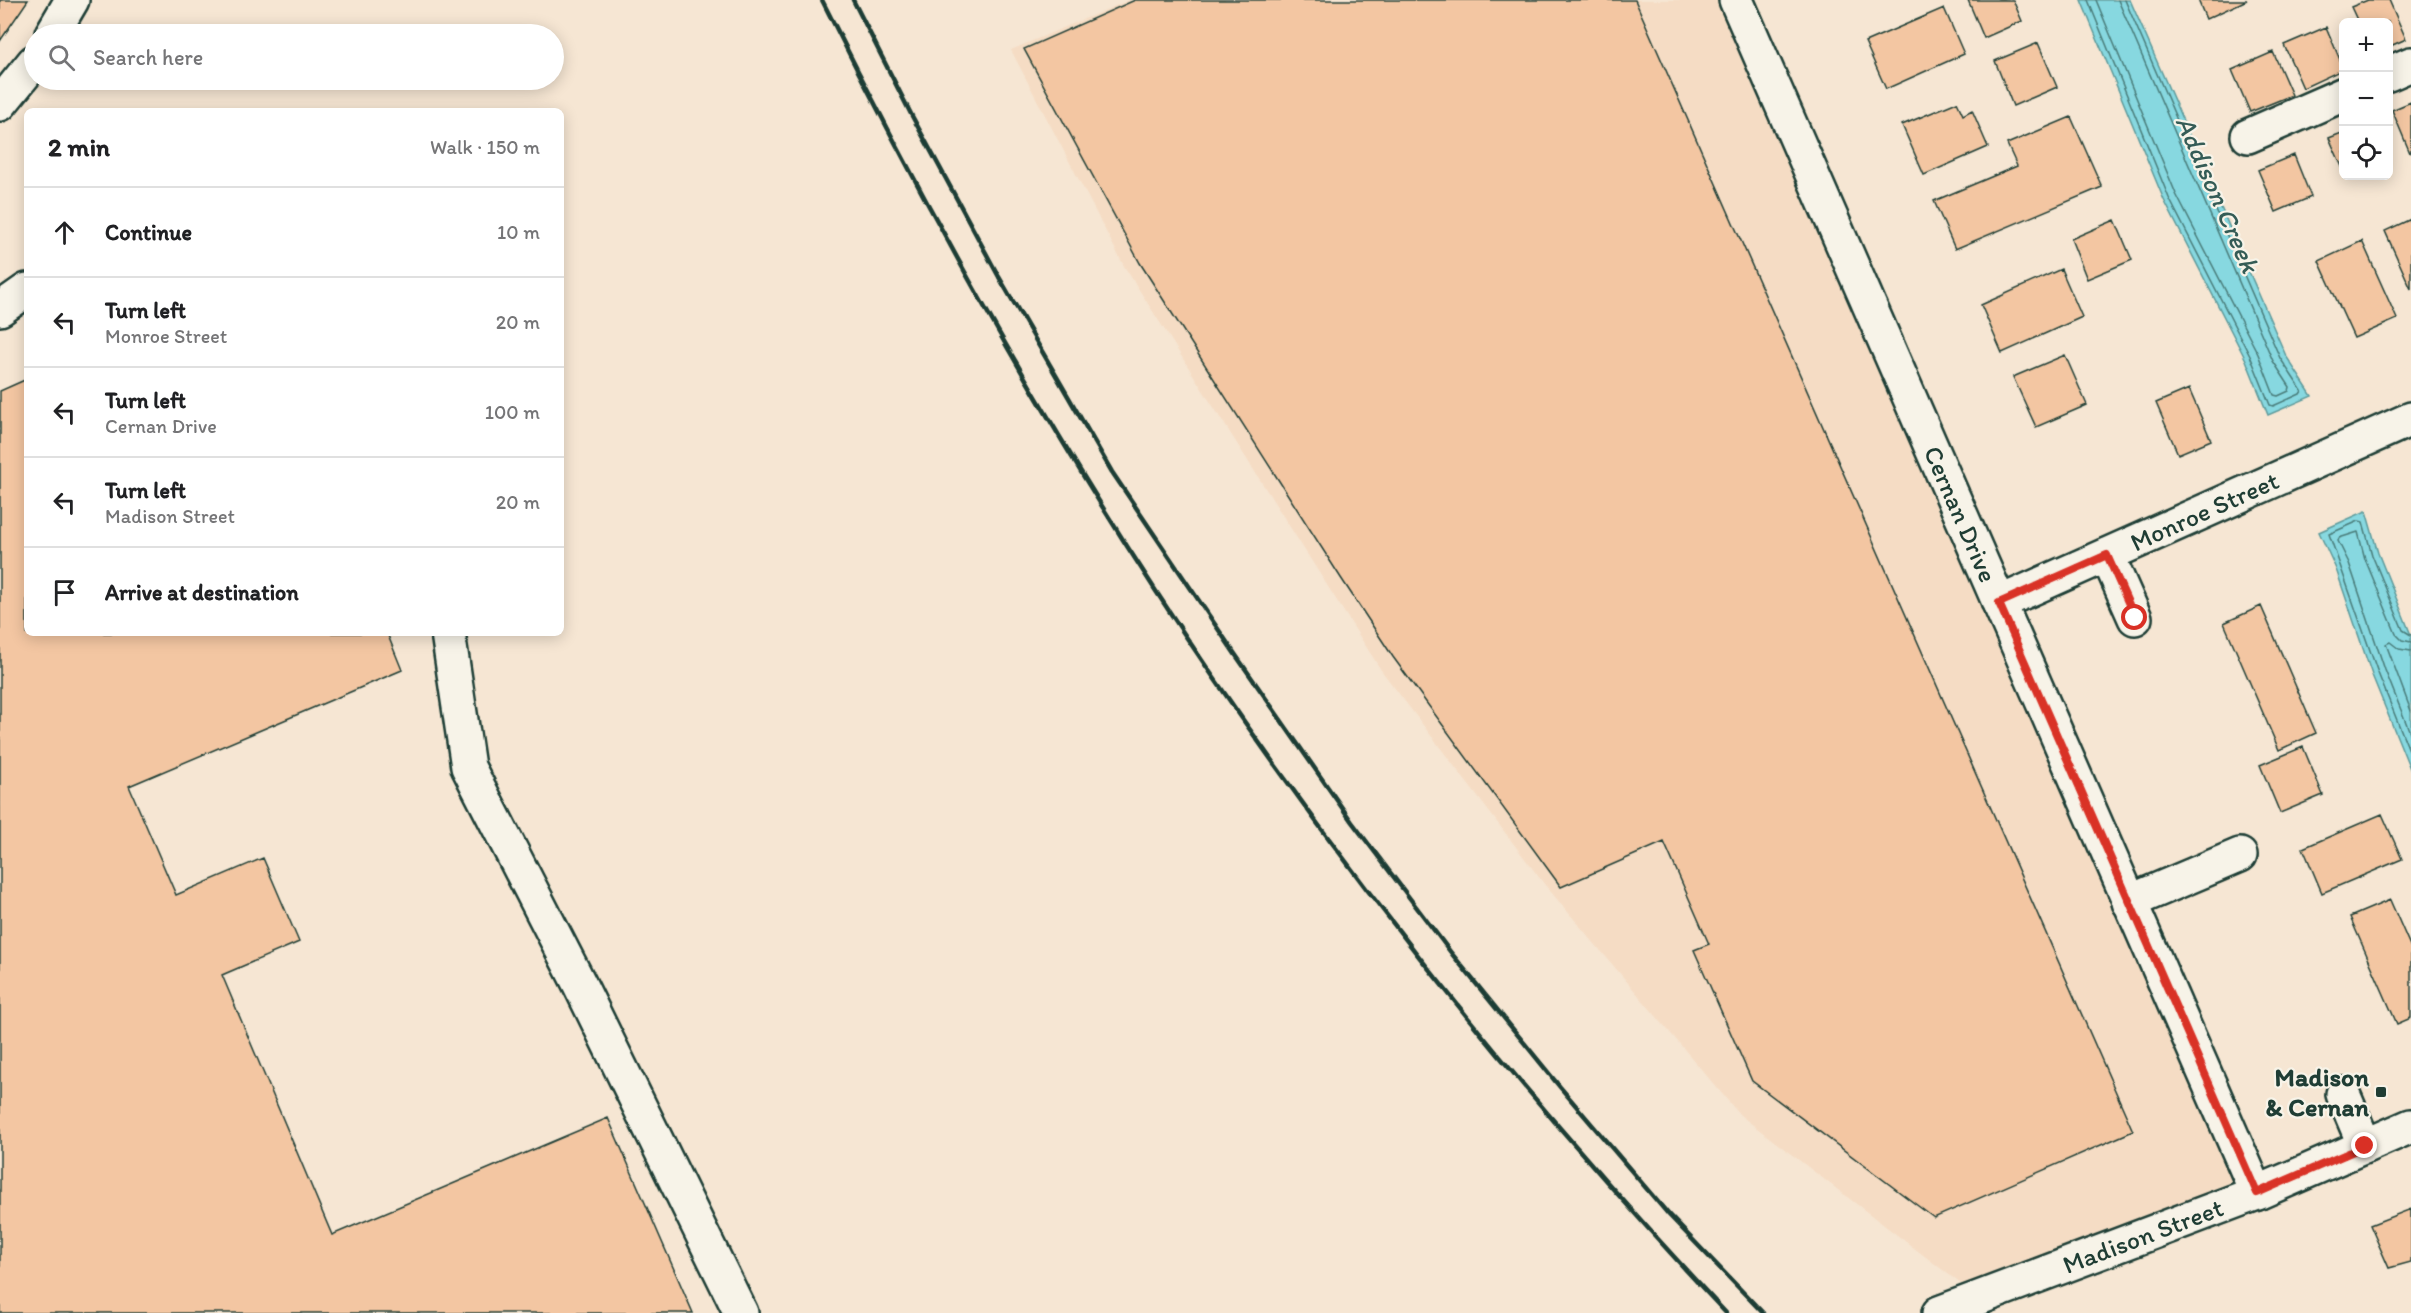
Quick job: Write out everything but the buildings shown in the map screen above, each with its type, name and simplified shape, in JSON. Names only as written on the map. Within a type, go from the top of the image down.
[{"type":"street","points":[[58,24],[72,0]]},
{"type":"street","name":"Cernan Drive","points":[[1738,1],[2257,1193]]},
{"type":"street","points":[[2393,72],[2411,64]]},
{"type":"street","points":[[0,104],[24,74]]},
{"type":"street","points":[[2248,136],[2339,96]]},
{"type":"street","points":[[0,309],[24,292]]},
{"type":"street","name":"Monroe Street","points":[[1999,603],[2411,419]]},
{"type":"street","points":[[2107,555],[2135,618]]},
{"type":"street","points":[[448,636],[468,767],[579,983],[741,1313]]},
{"type":"street","points":[[2129,902],[2240,855]]},
{"type":"street","points":[[2343,1094],[2365,1146]]},
{"type":"street","name":"Madison Street","points":[[1939,1313],[2257,1193],[2411,1126]]},
{"type":"shaded area","points":[[1129,0],[1720,0],[2237,1186],[1969,1290],[1740,1115],[1545,885],[1381,670],[1124,266],[1011,50]]},
{"type":"water","points":[[2081,0],[2130,0],[2286,356],[2312,396],[2268,415],[2246,360],[2164,200]]},
{"type":"water","points":[[2366,511],[2378,553],[2411,635],[2411,771],[2372,675],[2336,569],[2319,532]]},
{"type":"railway","points":[[822,0],[911,173],[1005,344],[1105,512],[1212,675],[1331,842],[1457,1004],[1588,1161],[1726,1313]]},
{"type":"railway","points":[[853,0],[912,116],[999,277],[1112,472],[1235,654],[1352,822],[1452,954],[1560,1087],[1669,1215],[1763,1313]]},
{"type":"place","name":"Madison & Cernan","points":[[2381,1092]]},
{"type":"route","points":[[2135,618],[2107,555],[1999,603],[2257,1193],[2365,1146]]},
{"type":"water label","name":"Addison Creek","points":[[2218,194]]}]
